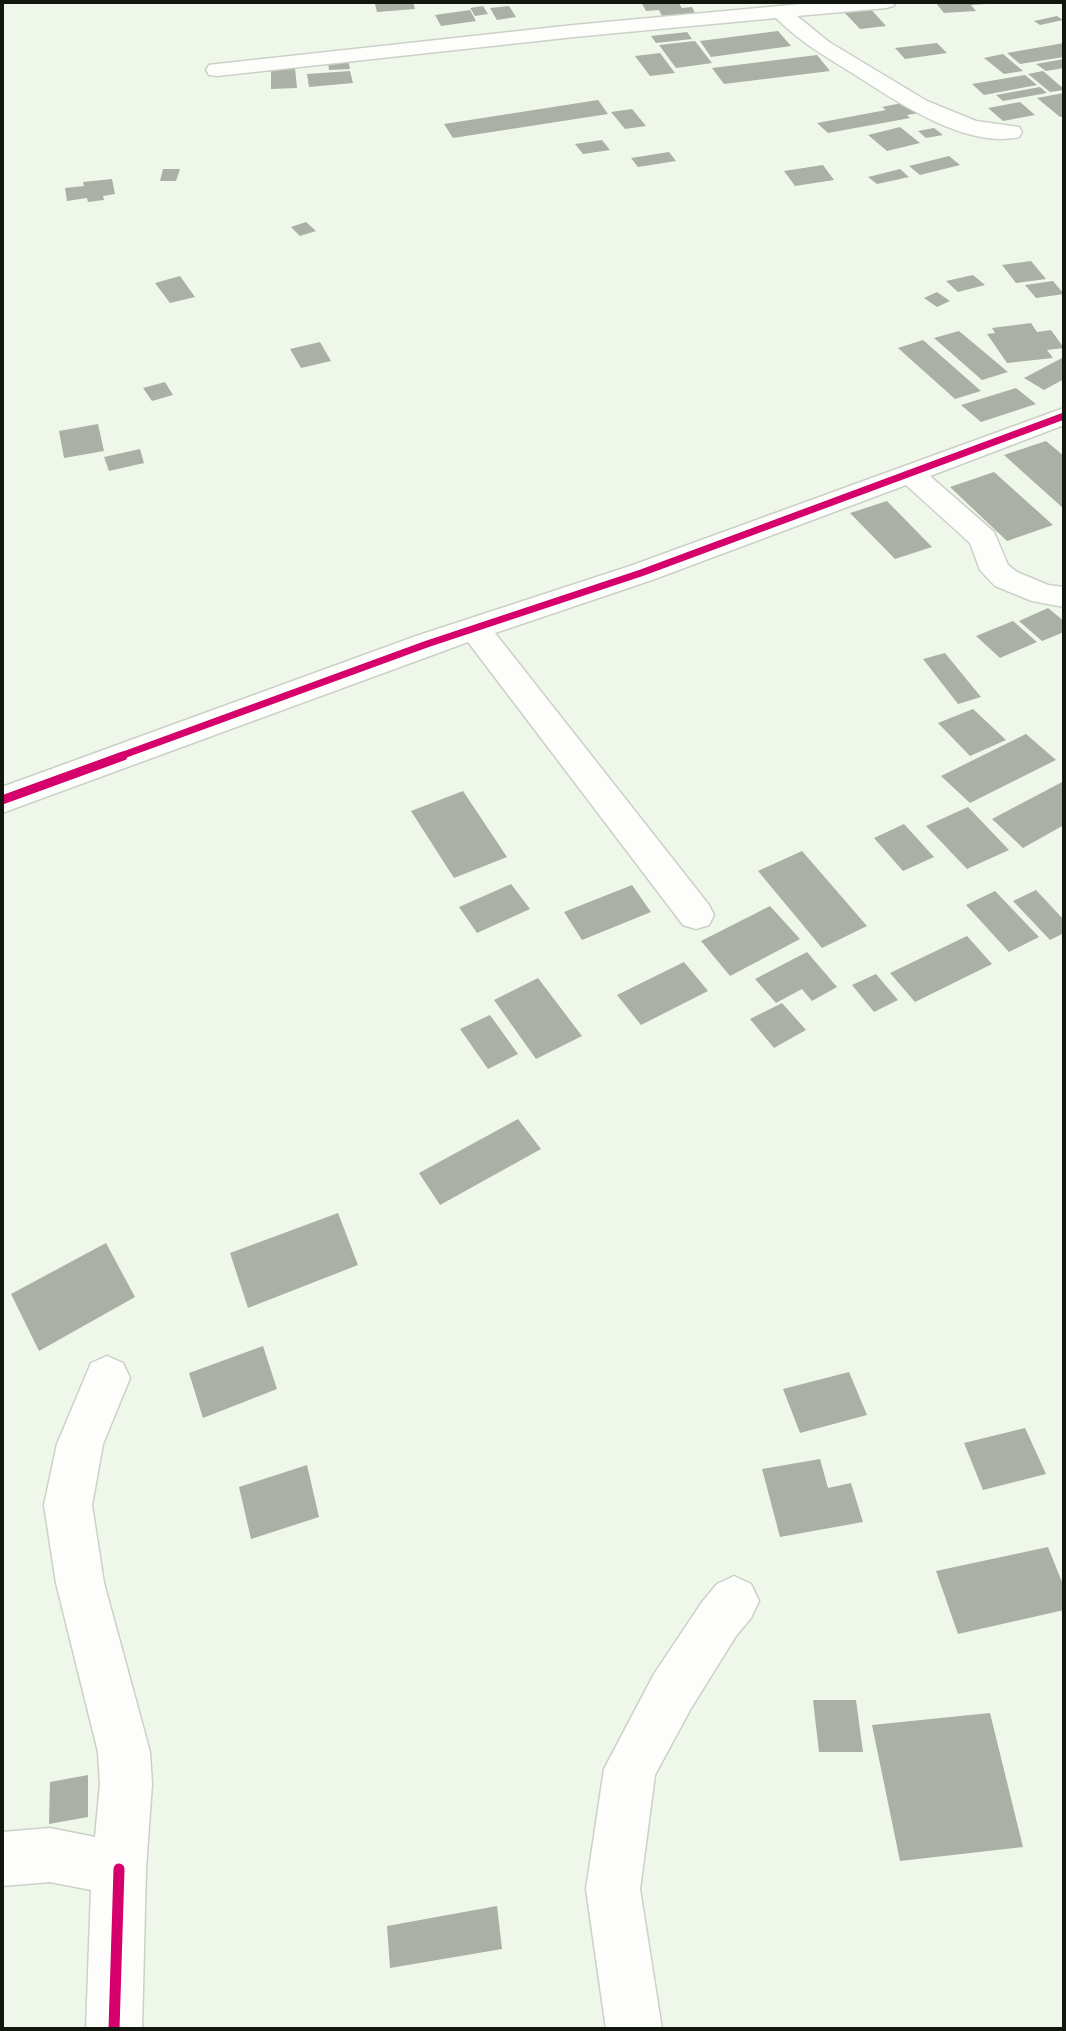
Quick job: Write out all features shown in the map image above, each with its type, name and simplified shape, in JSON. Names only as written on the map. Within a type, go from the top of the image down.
[{"type":"street","points":[[217,70],[779,10],[886,2]]},
{"type":"street","points":[[779,10],[826,50],[870,75],[898,95],[957,124],[1011,132]]},
{"type":"street","points":[[2,800],[474,628],[641,573],[1064,416]]},
{"type":"street","points":[[909,472],[983,539],[995,570],[1006,579],[1042,594],[1064,597]]},
{"type":"street","points":[[474,628],[696,915]]},
{"type":"street","points":[[107,1378],[80,1444],[68,1505],[80,1583],[124,1752],[126,1784],[119,1869],[114,2029]]},
{"type":"street","points":[[635,2029],[613,1889],[630,1769],[671,1692],[734,1601]]},
{"type":"street","points":[[2,1859],[50,1855],[119,1869]]},
{"type":"building","points":[[413,2],[415,9],[377,12],[375,4]]},
{"type":"building","points":[[641,2],[678,2],[682,8],[692,7],[695,13],[662,16],[659,10],[646,11]]},
{"type":"building","points":[[935,2],[987,4],[971,5],[976,11],[944,13]]},
{"type":"building","points":[[483,6],[488,14],[475,16],[470,8]]},
{"type":"building","points":[[509,6],[516,17],[497,20],[490,8]]},
{"type":"building","points":[[869,7],[886,26],[860,29],[843,11]]},
{"type":"building","points":[[470,10],[476,21],[441,26],[435,15]]},
{"type":"building","points":[[1057,16],[1063,20],[1040,25],[1034,21]]},
{"type":"building","points":[[778,31],[791,46],[711,57],[700,41]]},
{"type":"building","points":[[687,32],[692,39],[656,43],[651,36]]},
{"type":"building","points":[[695,41],[712,63],[676,68],[659,45]]},
{"type":"building","points":[[937,43],[947,53],[905,59],[895,48]]},
{"type":"building","points":[[1064,43],[1064,57],[1020,64],[1007,53]]},
{"type":"building","points":[[660,53],[675,73],[650,76],[635,56]]},
{"type":"building","points":[[1003,54],[1023,71],[1004,74],[984,58]]},
{"type":"building","points":[[817,55],[830,71],[724,84],[712,68]]},
{"type":"building","points":[[348,59],[350,69],[329,70],[328,61]]},
{"type":"building","points":[[1064,59],[1064,68],[1046,71],[1036,64]]},
{"type":"building","points":[[295,68],[297,88],[271,89],[271,69]]},
{"type":"building","points":[[350,71],[353,83],[309,87],[307,74]]},
{"type":"building","points":[[1043,71],[1064,90],[1050,92],[1028,74]]},
{"type":"building","points":[[1025,75],[1037,85],[984,95],[972,84]]},
{"type":"building","points":[[1040,87],[1047,93],[1003,101],[996,95]]},
{"type":"building","points":[[1064,93],[1064,116],[1060,117],[1037,98]]},
{"type":"building","points":[[598,100],[608,114],[453,138],[444,124]]},
{"type":"building","points":[[907,102],[919,113],[907,115],[910,118],[828,133],[817,123],[886,110],[882,107]]},
{"type":"building","points":[[1020,102],[1035,115],[1003,121],[988,108]]},
{"type":"building","points":[[632,109],[646,126],[625,129],[611,112]]},
{"type":"building","points":[[900,127],[920,143],[887,151],[868,135]]},
{"type":"building","points":[[934,128],[943,135],[926,138],[918,131]]},
{"type":"building","points":[[602,140],[610,150],[583,154],[575,144]]},
{"type":"building","points":[[669,152],[676,161],[638,167],[631,158]]},
{"type":"building","points":[[949,156],[960,165],[920,175],[909,166]]},
{"type":"building","points":[[823,165],[834,180],[795,186],[784,171]]},
{"type":"building","points":[[163,169],[180,169],[176,181],[160,181]]},
{"type":"building","points":[[900,169],[909,177],[877,184],[868,177]]},
{"type":"building","points":[[112,179],[115,194],[103,196],[104,200],[88,202],[87,198],[67,201],[65,188],[84,186],[83,182]]},
{"type":"building","points":[[306,222],[316,231],[300,236],[291,227]]},
{"type":"building","points":[[1031,261],[1046,279],[1016,283],[1002,265]]},
{"type":"building","points":[[973,275],[985,285],[958,292],[946,281]]},
{"type":"building","points":[[180,276],[195,297],[170,303],[155,283]]},
{"type":"building","points":[[1053,281],[1064,294],[1036,298],[1025,285]]},
{"type":"building","points":[[937,292],[950,301],[937,307],[924,298]]},
{"type":"building","points":[[1031,323],[1037,332],[1051,330],[1064,348],[1047,350],[1053,358],[1007,363],[987,334],[995,333],[992,328]]},
{"type":"building","points":[[959,331],[1008,372],[982,380],[934,338]]},
{"type":"building","points":[[923,340],[981,391],[955,399],[898,348]]},
{"type":"building","points":[[320,342],[331,361],[301,368],[290,349]]},
{"type":"building","points":[[1062,358],[1064,379],[1044,390],[1024,378]]},
{"type":"building","points":[[165,382],[173,395],[152,401],[143,388]]},
{"type":"building","points":[[1016,388],[1036,404],[981,422],[961,405]]},
{"type":"building","points":[[98,424],[104,451],[64,458],[59,431]]},
{"type":"building","points":[[1046,441],[1064,456],[1064,509],[1004,455]]},
{"type":"building","points":[[140,449],[144,463],[109,471],[104,457]]},
{"type":"building","points":[[994,472],[1053,525],[1007,541],[950,487]]},
{"type":"building","points":[[887,501],[932,547],[895,559],[850,513]]},
{"type":"building","points":[[1048,608],[1064,621],[1064,632],[1042,641],[1019,621]]},
{"type":"building","points":[[1013,621],[1037,642],[1000,658],[976,636]]},
{"type":"building","points":[[945,653],[981,697],[958,704],[923,659]]},
{"type":"building","points":[[973,709],[1006,740],[970,756],[938,723]]},
{"type":"building","points":[[1026,734],[1056,760],[970,803],[941,776]]},
{"type":"building","points":[[1064,781],[1064,825],[1023,848],[992,819]]},
{"type":"building","points":[[463,791],[507,857],[454,878],[411,811]]},
{"type":"building","points":[[968,807],[1009,850],[967,869],[926,826]]},
{"type":"building","points":[[904,824],[934,857],[903,871],[874,838]]},
{"type":"building","points":[[802,851],[867,926],[822,948],[758,871]]},
{"type":"building","points":[[511,884],[530,909],[477,933],[459,907]]},
{"type":"building","points":[[632,885],[651,912],[582,940],[564,912]]},
{"type":"building","points":[[1036,890],[1064,920],[1064,933],[1050,940],[1013,901]]},
{"type":"building","points":[[995,891],[1039,937],[1009,952],[966,905]]},
{"type":"building","points":[[770,906],[800,939],[730,976],[701,941]]},
{"type":"building","points":[[967,936],[992,964],[915,1002],[890,973]]},
{"type":"building","points":[[807,952],[837,987],[812,1001],[802,989],[776,1003],[755,979]]},
{"type":"building","points":[[684,962],[708,991],[641,1025],[617,995]]},
{"type":"building","points":[[876,974],[898,1000],[874,1012],[852,985]]},
{"type":"building","points":[[538,978],[582,1036],[536,1059],[494,1000]]},
{"type":"building","points":[[782,1003],[806,1030],[774,1048],[750,1019]]},
{"type":"building","points":[[490,1015],[518,1054],[488,1069],[460,1029]]},
{"type":"building","points":[[518,1119],[541,1149],[440,1205],[419,1173]]},
{"type":"building","points":[[338,1213],[358,1265],[248,1308],[230,1253]]},
{"type":"building","points":[[106,1243],[135,1297],[39,1351],[11,1294]]},
{"type":"building","points":[[263,1346],[277,1389],[203,1418],[189,1373]]},
{"type":"building","points":[[849,1372],[867,1415],[800,1433],[783,1389]]},
{"type":"building","points":[[1025,1428],[1046,1474],[983,1490],[964,1443]]},
{"type":"building","points":[[820,1459],[828,1488],[851,1483],[863,1522],[780,1537],[762,1469]]},
{"type":"building","points":[[307,1465],[319,1517],[251,1539],[239,1487]]},
{"type":"building","points":[[1048,1547],[1064,1587],[1064,1610],[958,1634],[936,1571]]},
{"type":"building","points":[[813,1700],[856,1700],[863,1752],[819,1752]]},
{"type":"building","points":[[990,1713],[1023,1847],[900,1861],[872,1725]]},
{"type":"building","points":[[88,1775],[88,1817],[49,1824],[50,1782]]},
{"type":"building","points":[[497,1906],[502,1949],[390,1968],[387,1926]]},
{"type":"cycle path","points":[[2,800],[427,644],[641,573],[1064,416]]},
{"type":"cycle path","points":[[114,2029],[119,1869]]}]
